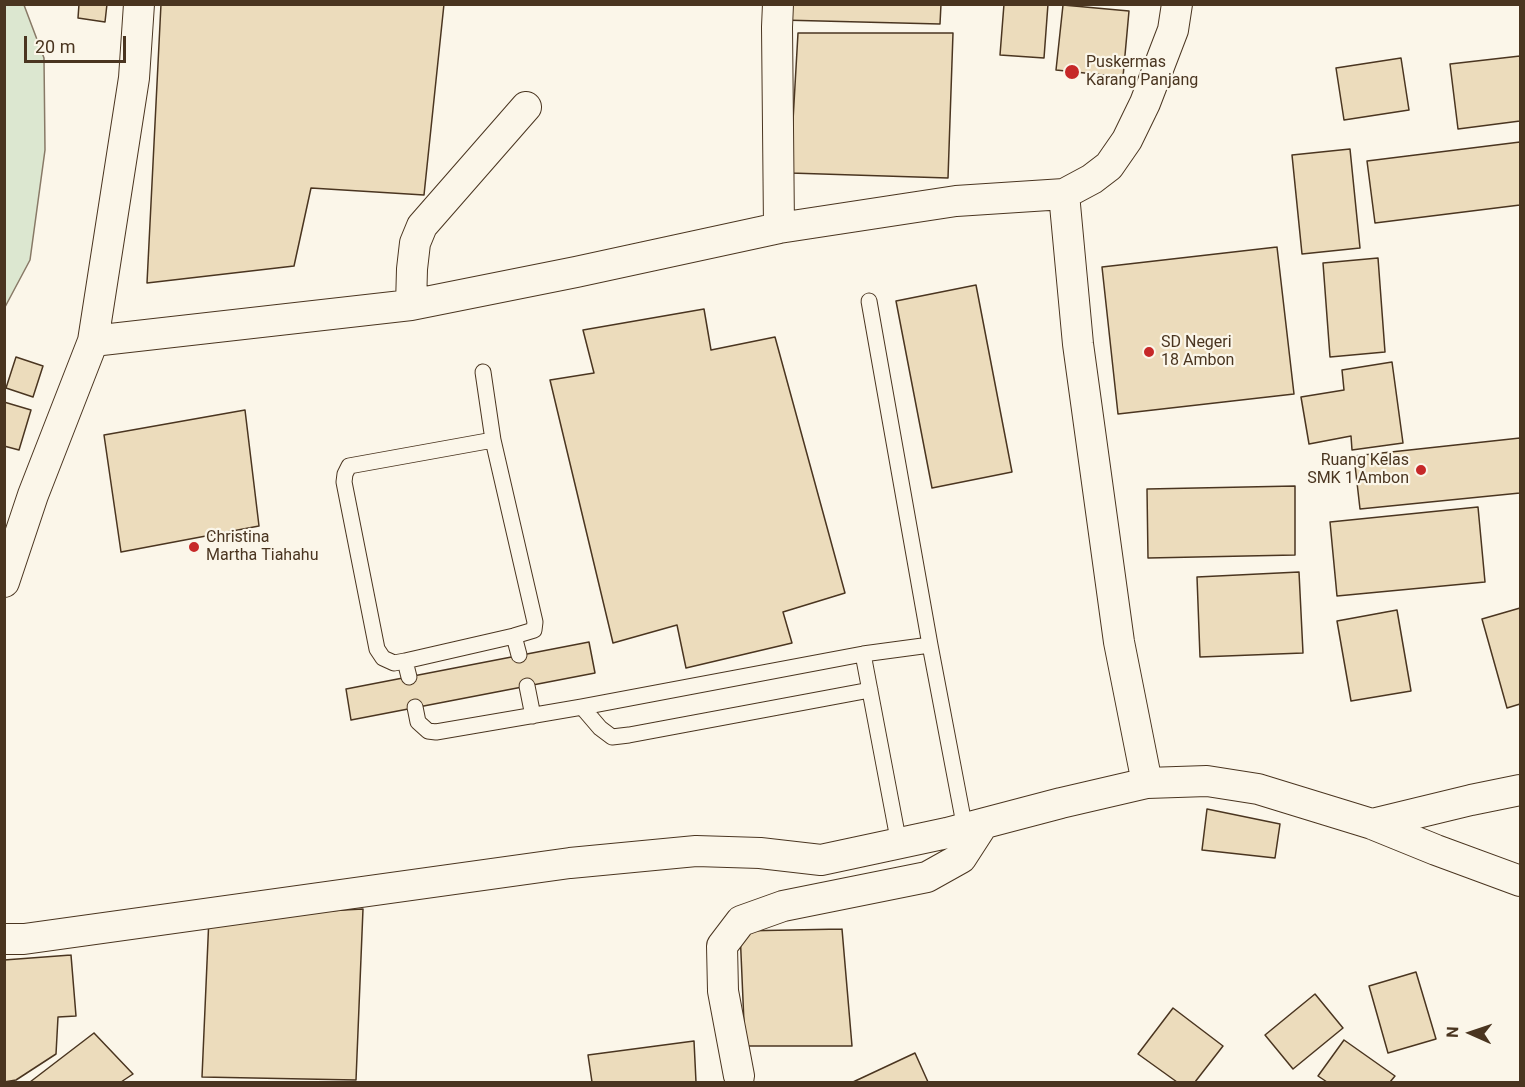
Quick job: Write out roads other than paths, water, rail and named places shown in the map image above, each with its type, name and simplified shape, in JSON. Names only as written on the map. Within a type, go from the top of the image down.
[{"type":"street","points":[[4,582],[33,495],[93,341],[134,78],[139,4]]},
{"type":"street","points":[[777,4],[780,228]]},
{"type":"street","points":[[93,341],[411,304],[576,272],[780,228],[956,201],[1064,194],[1092,179],[1109,166],[1127,140],[1145,103],[1173,30],[1177,4]]},
{"type":"street","points":[[411,304],[415,243],[422,226],[526,107]]},
{"type":"street","points":[[1064,194],[1078,344],[1117,631],[1147,783]]},
{"type":"street","points":[[4,939],[35,937],[570,863],[696,851],[760,853],[820,860],[899,844],[1147,783],[1207,781],[1258,789],[1372,824],[1521,881]]},
{"type":"street","points":[[1372,824],[1521,790]]},
{"type":"street","points":[[739,1076],[723,991],[722,946],[741,921],[783,906],[927,877],[961,858],[974,826]]},
{"type":"lane","points":[[869,302],[930,645],[974,826]]},
{"type":"lane","points":[[483,372],[493,440],[535,622],[534,630],[394,663],[383,657],[377,649],[344,482],[345,474],[349,466],[493,440]]},
{"type":"lane","points":[[514,636],[519,655]]},
{"type":"lane","points":[[414,707],[418,722],[428,731],[436,732],[863,654],[930,645]]},
{"type":"lane","points":[[863,654],[899,844]]},
{"type":"lane","points":[[405,662],[409,677]]},
{"type":"lane","points":[[527,687],[533,716]]},
{"type":"lane","points":[[582,707],[600,728],[612,737],[870,690]]},
{"type":"place","name":"Puskermas Karang Panjang","points":[[1072,72]]},
{"type":"place","name":"SD Negeri 18 Ambon","points":[[1149,352]]},
{"type":"place","name":"Ruang Kelas SMK 1 Ambon","points":[[1421,470]]},
{"type":"place","name":"Christina Martha Tiahahu","points":[[194,547]]}]
